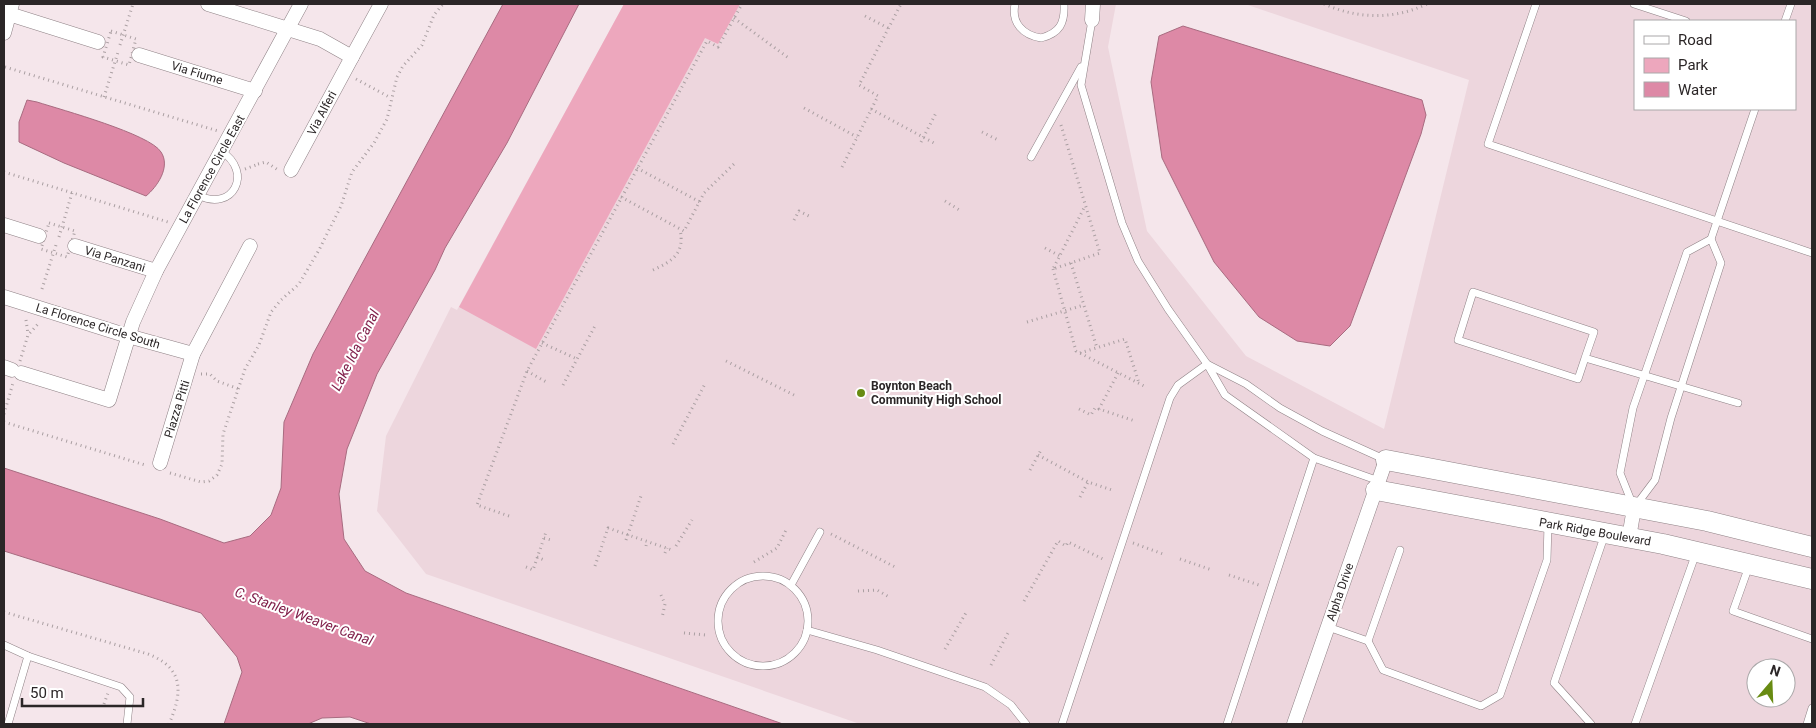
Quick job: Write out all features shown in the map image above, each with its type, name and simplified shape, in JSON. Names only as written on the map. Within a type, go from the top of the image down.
[{"type":"street","points":[[208,4],[320,39],[352,57]]},
{"type":"street","name":"La Florence Circle East","points":[[12,370],[110,400],[128,336],[156,271],[301,4]]},
{"type":"street","name":"Via Alferi","points":[[288,168],[381,4]]},
{"type":"street","points":[[1092,20],[1093,4]]},
{"type":"street","points":[[4,33],[11,9],[98,42]]},
{"type":"street","name":"Via Fiume","points":[[139,55],[255,91]]},
{"type":"street","points":[[4,225],[39,236]]},
{"type":"street","name":"Via Panzani","points":[[75,246],[156,271]]},
{"type":"street","points":[[193,354],[250,246]]},
{"type":"street","name":"La Florence Circle South","points":[[4,297],[128,336],[193,354]]},
{"type":"street","name":"Piazza Pitti","points":[[159,467],[193,354]]},
{"type":"street","points":[[1386,460],[1707,521],[1812,547]]},
{"type":"street","name":"Alpha Drive","points":[[1294,724],[1386,460]]},
{"type":"street","name":"Park Ridge Boulevard","points":[[1378,485],[1548,523],[1696,551],[1812,579]]},
{"type":"street","points":[[1629,538],[1634,508]]},
{"type":"lane","points":[[1015,4],[1014,10],[1017,25],[1023,32],[1041,38],[1050,36],[1063,24],[1064,4]]},
{"type":"lane","points":[[1536,4],[1488,144],[1812,252]]},
{"type":"lane","points":[[1638,4],[1683,20]]},
{"type":"lane","points":[[1785,20],[1791,4]]},
{"type":"lane","points":[[1092,20],[1081,85],[1122,223],[1138,260],[1168,309],[1226,394],[1314,458],[1378,485]]},
{"type":"lane","points":[[1031,158],[1084,62]]},
{"type":"lane","points":[[1634,508],[1620,473],[1633,408],[1643,375],[1687,252],[1710,239],[1755,110]]},
{"type":"lane","points":[[198,194],[205,199],[219,200],[227,197],[236,188],[238,171],[231,157],[221,151]]},
{"type":"lane","points":[[1634,508],[1655,480],[1681,386],[1721,263],[1710,239]]},
{"type":"lane","points":[[1473,292],[1594,332],[1585,358],[1578,379],[1458,340],[1473,292]]},
{"type":"lane","points":[[1585,358],[1738,403]]},
{"type":"lane","points":[[1207,364],[1246,384],[1280,408],[1386,460]]},
{"type":"lane","points":[[1062,724],[1170,398],[1178,385],[1207,364]]},
{"type":"lane","points":[[1227,724],[1314,458]]},
{"type":"lane","points":[[1328,627],[1368,641],[1384,670],[1481,706],[1500,695],[1547,560],[1548,523]]},
{"type":"lane","points":[[791,585],[820,532]]},
{"type":"lane","points":[[1591,724],[1554,683],[1606,534]]},
{"type":"lane","points":[[1368,641],[1400,550]]},
{"type":"lane","points":[[1635,724],[1696,551]]},
{"type":"lane","points":[[1750,563],[1733,612],[1812,639]]},
{"type":"lane","points":[[763,576],[782,580],[791,585],[804,601],[808,620],[807,630],[799,648],[783,661],[764,666],[749,663],[736,656],[723,640],[718,621],[719,611],[728,593],[743,580],[763,576]]},
{"type":"lane","points":[[807,630],[860,644],[985,687],[1011,705],[1026,724]]},
{"type":"lane","points":[[4,645],[28,656],[121,687],[130,697],[127,724]]},
{"type":"lane","points":[[8,724],[28,656]]},
{"type":"lane","points":[[1807,724],[1812,708]]},
{"type":"path","points":[[120,45],[133,4]]},
{"type":"path","points":[[4,422],[159,467],[201,482],[209,481],[217,475],[222,464],[223,434],[239,389],[271,312],[299,284],[341,206],[352,172],[380,133],[387,119],[391,98],[403,66],[422,45],[434,15],[443,4]]},
{"type":"path","points":[[509,516],[477,505],[527,371],[666,113],[707,41],[718,47],[742,4]]},
{"type":"path","points":[[842,167],[879,94],[858,85],[901,4]]},
{"type":"path","points":[[1324,4],[1353,14],[1380,16],[1407,12],[1427,4]]},
{"type":"path","points":[[865,16],[888,28]]},
{"type":"path","points":[[734,18],[790,59]]},
{"type":"path","points":[[111,31],[136,39],[129,65],[116,61],[103,57],[111,31]]},
{"type":"path","points":[[879,47],[886,50]]},
{"type":"path","points":[[104,97],[118,52]]},
{"type":"path","points":[[5,67],[218,132]]},
{"type":"path","points":[[351,76],[391,98]]},
{"type":"path","points":[[804,108],[857,137]]},
{"type":"path","points":[[871,109],[934,143]]},
{"type":"path","points":[[921,142],[936,113]]},
{"type":"path","points":[[1054,269],[1100,253],[1059,120]]},
{"type":"path","points":[[982,132],[998,140]]},
{"type":"path","points":[[244,169],[266,162],[278,170],[288,168]]},
{"type":"path","points":[[621,197],[684,231],[704,193],[734,164]]},
{"type":"path","points":[[637,168],[700,202]]},
{"type":"path","points":[[4,172],[169,222]]},
{"type":"path","points":[[58,237],[72,193]]},
{"type":"path","points":[[945,201],[961,211]]},
{"type":"path","points":[[1085,206],[1054,269],[1076,351],[1146,387]]},
{"type":"path","points":[[794,220],[799,211],[811,217]]},
{"type":"path","points":[[49,223],[75,231],[67,257],[54,253],[41,249],[49,223]]},
{"type":"path","points":[[653,270],[672,261],[682,241],[680,229]]},
{"type":"path","points":[[42,289],[56,245]]},
{"type":"path","points":[[1045,248],[1060,256]]},
{"type":"path","points":[[1071,263],[1097,348]]},
{"type":"path","points":[[1027,322],[1084,305]]},
{"type":"path","points":[[26,320],[28,335]]},
{"type":"path","points":[[563,385],[595,326]]},
{"type":"path","points":[[1079,353],[1125,339],[1139,383]]},
{"type":"path","points":[[542,343],[577,358]]},
{"type":"path","points":[[726,361],[796,396]]},
{"type":"path","points":[[527,371],[548,383]]},
{"type":"path","points":[[1099,409],[1118,373]]},
{"type":"path","points":[[196,374],[210,374],[217,381],[239,389]]},
{"type":"path","points":[[673,444],[705,384]]},
{"type":"path","points":[[1079,409],[1091,415],[1095,408],[1135,421]]},
{"type":"path","points":[[1030,470],[1041,450]]},
{"type":"path","points":[[1038,455],[1088,482],[1112,490]]},
{"type":"path","points":[[1080,497],[1088,482]]},
{"type":"path","points":[[626,540],[642,493]]},
{"type":"path","points":[[676,546],[692,520]]},
{"type":"path","points":[[595,566],[608,528],[672,550]]},
{"type":"path","points":[[754,562],[777,548],[787,528]]},
{"type":"path","points":[[820,532],[822,529],[897,568]]},
{"type":"path","points":[[526,568],[533,570],[546,532]]},
{"type":"path","points":[[544,538],[552,540]]},
{"type":"path","points":[[1024,602],[1058,541],[1066,546],[1068,542],[1104,560]]},
{"type":"path","points":[[646,546],[647,542]]},
{"type":"path","points":[[1131,543],[1163,554]]},
{"type":"path","points":[[533,548],[540,551]]},
{"type":"path","points":[[665,553],[667,548]]},
{"type":"path","points":[[537,558],[544,560]]},
{"type":"path","points":[[1180,559],[1212,570]]},
{"type":"path","points":[[1229,575],[1261,586]]},
{"type":"path","points":[[858,591],[876,590],[889,597]]},
{"type":"path","points":[[660,595],[665,604],[662,618]]},
{"type":"path","points":[[945,649],[967,611]]},
{"type":"path","points":[[4,612],[148,654],[169,664],[177,680],[177,690],[169,724]]},
{"type":"path","points":[[684,633],[706,635]]},
{"type":"path","points":[[991,665],[1008,633]]},
{"type":"path","points":[[104,704],[108,692]]},
{"type":"shaded area","name":"Boynton Beach Community High School","points":[[624,4],[1116,4],[1108,47],[1147,231],[1246,356],[1384,429],[1469,80],[1245,4],[1812,4],[1812,724],[860,724],[426,574],[377,511],[386,436],[451,307],[457,310]]},
{"type":"green space","points":[[624,4],[740,4],[718,44],[705,38],[536,349],[459,307]]},
{"type":"water","points":[[503,4],[579,4],[507,143],[445,248],[435,270],[377,374],[347,449],[339,494],[344,539],[365,571],[406,593],[783,724],[371,724],[350,717],[322,718],[308,724],[224,724],[242,672],[237,657],[201,613],[4,551],[4,468],[160,519],[224,543],[250,536],[271,515],[281,488],[284,422],[313,354]]},
{"type":"water","points":[[1183,26],[1422,100],[1426,115],[1421,134],[1350,326],[1330,346],[1297,341],[1259,317],[1214,262],[1162,158],[1151,82],[1159,36]]},
{"type":"water","points":[[27,100],[124,130],[154,145],[164,158],[164,170],[158,182],[146,196],[64,163],[19,142],[19,122]]},
{"type":"place","name":"Boynton Beach Community High School","points":[[861,393]]},
{"type":"water label","name":"Lake Ida Canal","points":[[355,350]]},
{"type":"water label","name":"C. Stanley Weaver Canal","points":[[304,616]]}]
